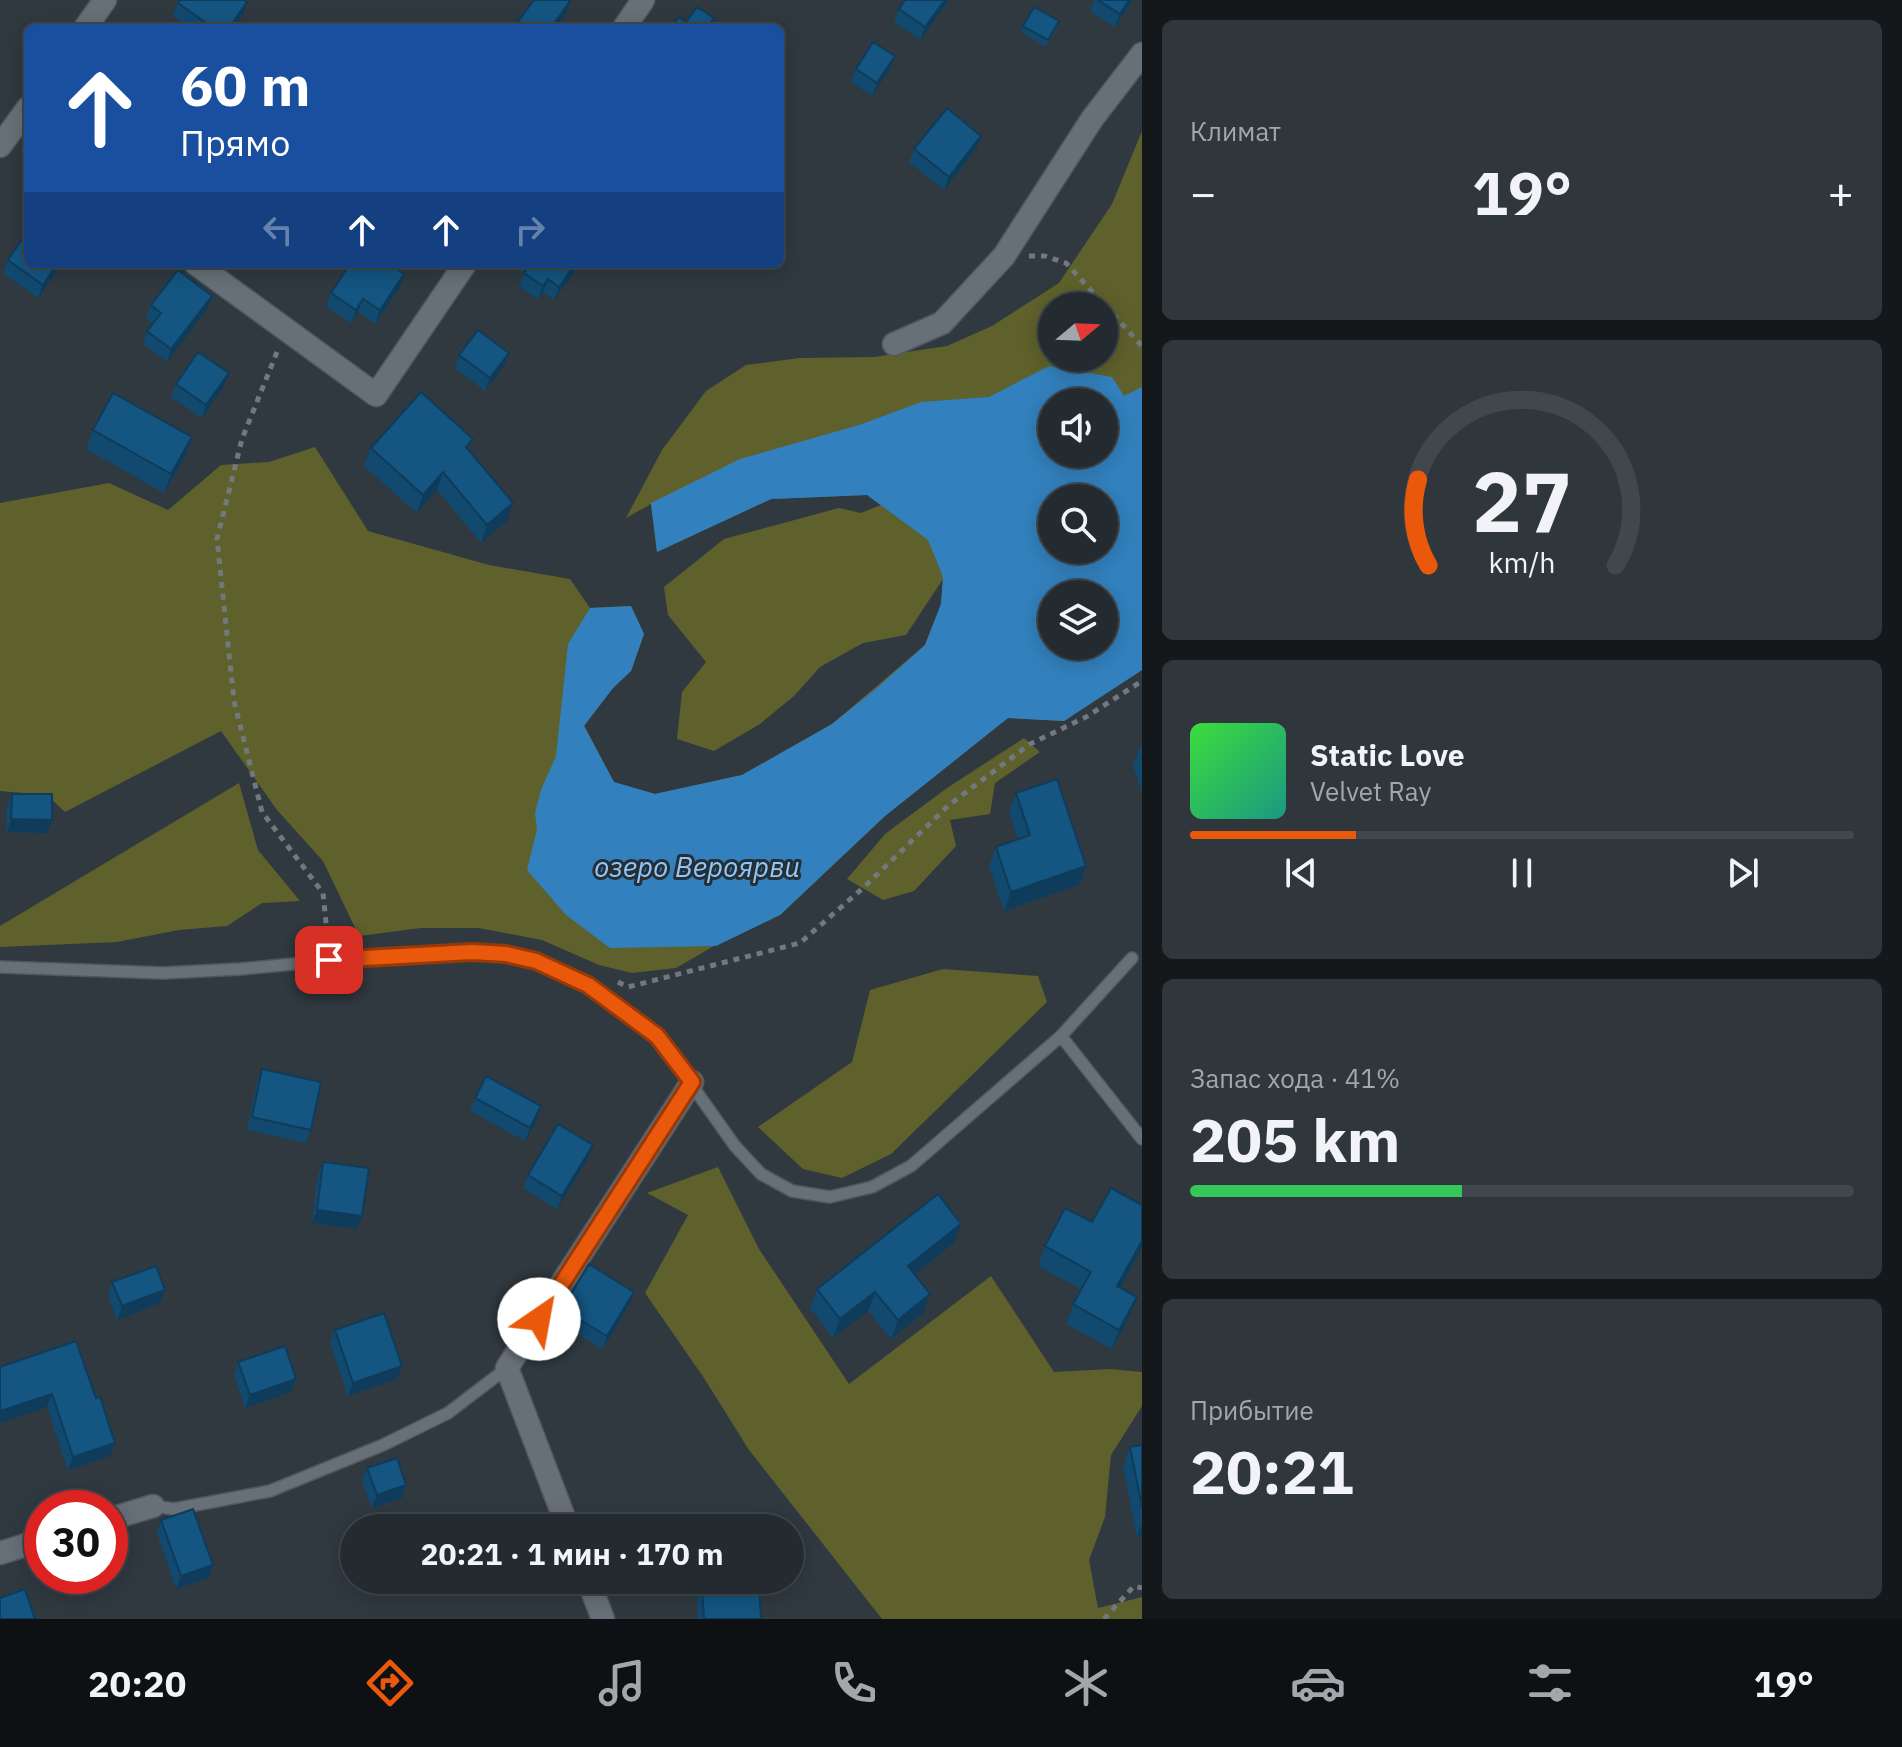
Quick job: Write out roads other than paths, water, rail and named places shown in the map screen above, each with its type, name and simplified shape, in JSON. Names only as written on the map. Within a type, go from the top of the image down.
[{"type":"street","points":[[88,24],[105,0]]},
{"type":"street","points":[[627,24],[643,0]]},
{"type":"street","points":[[894,344],[942,323],[1004,256],[1092,119],[1142,54]]},
{"type":"street","points":[[13,139],[24,116]]},
{"type":"street","points":[[202,268],[376,395],[462,268]]},
{"type":"street","points":[[563,1514],[507,1368],[692,1082]]},
{"type":"street","points":[[128,1514],[153,1506]]},
{"type":"street","points":[[0,1553],[24,1546]]},
{"type":"street","points":[[593,1594],[603,1619]]},
{"type":"lane","points":[[0,967],[163,973],[472,952],[506,954],[536,961],[588,985],[657,1036],[735,1146],[761,1174],[792,1191],[830,1197],[872,1187],[911,1166],[1061,1036],[1132,958]]},
{"type":"lane","points":[[1061,1036],[1142,1139]]},
{"type":"lane","points":[[153,1506],[174,1509],[270,1491],[383,1445],[448,1413],[507,1368]]},
{"type":"water","name":"озеро Вероярви","points":[[1038,372],[1083,372],[1112,377],[1124,396],[1142,387],[1142,670],[1064,721],[1008,718],[885,816],[780,915],[716,946],[610,948],[566,915],[527,870],[537,829],[535,813],[556,756],[568,644],[590,608],[631,606],[644,634],[631,671],[613,688],[584,726],[614,782],[655,794],[742,775],[832,724],[925,645],[941,604],[943,577],[928,540],[867,495],[771,499],[657,552],[651,503],[740,459],[859,425],[921,402],[989,397]]}]
